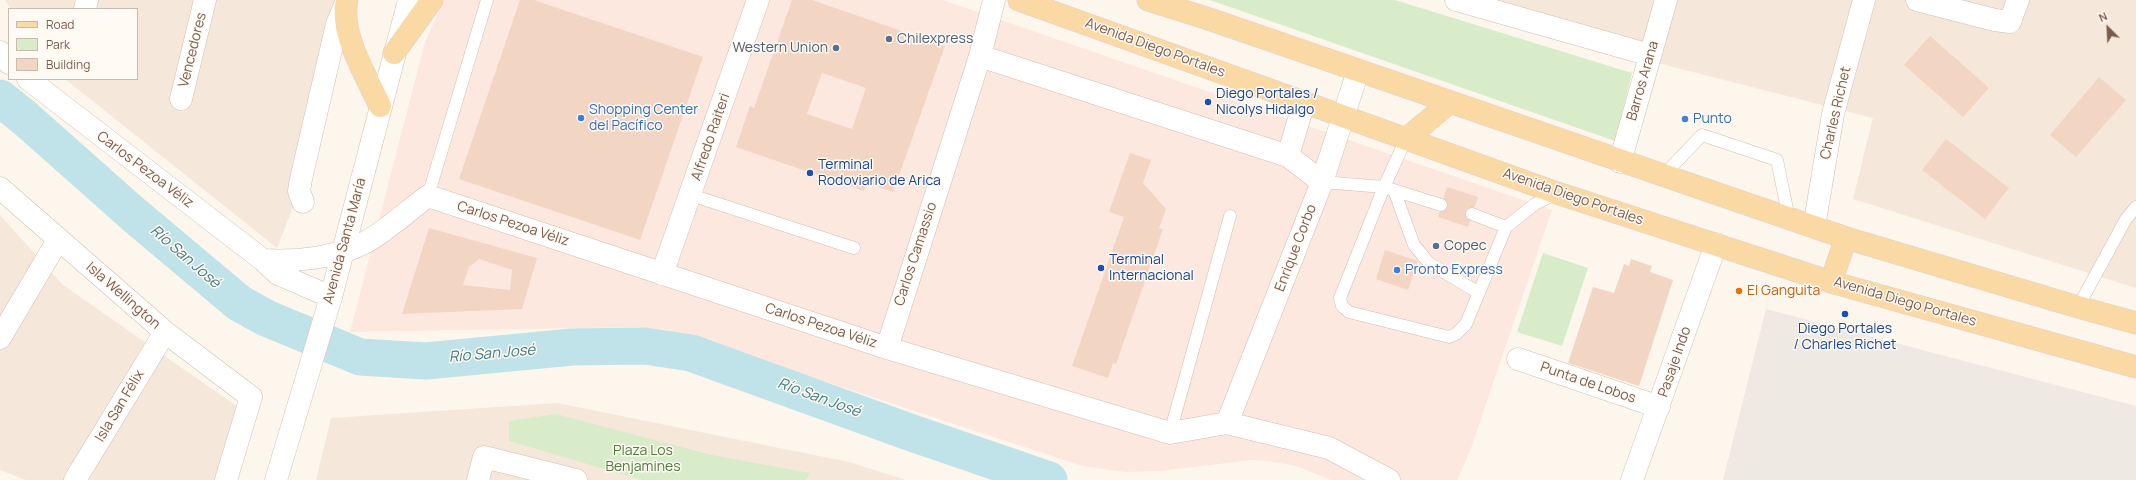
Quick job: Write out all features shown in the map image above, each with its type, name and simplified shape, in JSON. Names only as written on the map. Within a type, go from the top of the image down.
[{"type":"main road","points":[[394,53],[432,0]]},
{"type":"main road","name":"Avenida Diego Portales","points":[[1019,0],[1557,193],[1831,282],[2136,367]]},
{"type":"main road","points":[[1148,0],[1206,18],[1620,162],[1846,238],[2136,323]]},
{"type":"main road","points":[[346,2],[348,35],[380,106]]},
{"type":"main road","points":[[1406,139],[1449,102]]},
{"type":"main road","points":[[1831,282],[1846,238]]},
{"type":"street","name":"Vencedores","points":[[181,100],[205,0]]},
{"type":"street","name":"Avenida Santa María","points":[[276,480],[329,303],[409,0]]},
{"type":"street","name":"Alfredo Raiteri","points":[[662,274],[691,195],[758,0]]},
{"type":"street","name":"Carlos Camassio","points":[[886,348],[980,56],[994,0]]},
{"type":"street","points":[[1456,0],[1650,55]]},
{"type":"street","name":"Barros Arana","points":[[1620,162],[1666,0]]},
{"type":"street","name":"Charles Richet","points":[[1814,227],[1833,114],[1864,0]]},
{"type":"street","points":[[1917,0],[1994,20],[2010,22],[2018,0]]},
{"type":"street","points":[[303,202],[299,191],[301,179],[337,24],[346,2]]},
{"type":"street","points":[[0,52],[8,62]]},
{"type":"street","points":[[980,56],[1288,156],[1322,182]]},
{"type":"street","name":"Enrique Corbo","points":[[1227,423],[1322,182],[1358,71]]},
{"type":"street","name":"Carlos Pezoa Véliz","points":[[29,80],[263,260],[278,274],[329,303]]},
{"type":"street","points":[[1288,156],[1304,102]]},
{"type":"street","name":"Isla Wellington","points":[[0,188],[165,332],[250,397],[226,480]]},
{"type":"street","points":[[263,260],[289,261],[342,251],[366,242],[428,196]]},
{"type":"street","name":"Carlos Pezoa Véliz","points":[[428,196],[886,348],[1170,433],[1227,423],[1329,448],[1389,480]]},
{"type":"street","points":[[0,338],[58,240]]},
{"type":"street","name":"Pasaje Indo","points":[[1632,480],[1716,244]]},
{"type":"street","name":"Isla San Félix","points":[[75,480],[165,332]]},
{"type":"street","name":"Punta de Lobos","points":[[1518,359],[1659,407]]},
{"type":"street","points":[[478,480],[484,457],[576,480]]},
{"type":"lane","points":[[428,196],[487,0]]},
{"type":"lane","points":[[1663,176],[1702,135],[1777,160],[1790,219]]},
{"type":"lane","points":[[1406,139],[1389,189],[1340,298],[1342,306],[1349,312],[1449,337],[1456,334],[1466,324],[1506,227],[1535,204],[1557,193]]},
{"type":"lane","points":[[1322,182],[1389,189],[1441,205]]},
{"type":"lane","points":[[1389,189],[1414,245],[1429,263],[1479,293]]},
{"type":"lane","points":[[691,195],[854,248]]},
{"type":"lane","points":[[2078,307],[2126,219],[2136,207]]},
{"type":"lane","points":[[1472,214],[1506,227]]},
{"type":"lane","points":[[1170,433],[1230,216]]},
{"type":"shaded area","points":[[5,0],[352,0],[323,131],[277,248],[66,80],[138,80],[138,8],[9,8]]},
{"type":"shaded area","points":[[444,0],[943,0],[1552,210],[1470,451],[1457,480],[1331,480],[1296,466],[1253,460],[1159,471],[1125,472],[1082,466],[668,330],[636,327],[350,332],[425,42]]},
{"type":"shaded area","points":[[1443,0],[2136,0],[2136,288],[1853,199],[1873,118],[1642,59]]},
{"type":"shaded area","points":[[0,215],[63,285],[238,407],[219,480],[26,480],[0,470]]},
{"type":"shaded area","points":[[1766,309],[2136,406],[2136,480],[1723,480]]},
{"type":"shaded area","points":[[557,403],[849,462],[906,480],[316,480],[331,418]]},
{"type":"green space","points":[[1210,0],[1395,0],[1632,73],[1615,141]]},
{"type":"green space","points":[[1543,253],[1588,268],[1562,346],[1517,332]]},
{"type":"green space","name":"Plaza Los Benjamines","points":[[556,414],[712,455],[810,473],[806,480],[642,480],[509,441],[509,421]]},
{"type":"building","name":"Shopping Center del Pacífico","points":[[520,0],[534,0],[703,57],[640,240],[459,179]]},
{"type":"building","points":[[792,0],[812,0],[945,46],[893,192],[867,183],[864,191],[736,147],[750,106],[754,108]],"holes":[[[822,73],[866,88],[852,129],[807,114]]]},
{"type":"building","points":[[1930,36],[1989,88],[1963,117],[1904,65]]},
{"type":"building","points":[[2099,77],[2126,100],[2076,157],[2050,135]]},
{"type":"building","points":[[1946,139],[2009,188],[1985,219],[1922,170]]},
{"type":"building","points":[[1130,153],[1151,160],[1143,183],[1166,209],[1159,228],[1163,229],[1116,364],[1113,363],[1108,378],[1072,366],[1124,217],[1109,212]]},
{"type":"building","points":[[1447,187],[1478,197],[1468,227],[1438,217]]},
{"type":"building","points":[[429,228],[537,258],[522,309],[402,314]],"holes":[[[479,259],[512,270],[510,290],[463,285],[469,267]]]},
{"type":"building","name":"Pronto Express","points":[[1385,250],[1418,261],[1408,290],[1376,279]]},
{"type":"building","points":[[1631,259],[1652,266],[1650,272],[1673,280],[1639,386],[1568,363],[1593,287],[1614,293],[1624,264],[1629,266]]},
{"type":"waterway","name":"Río San José","points":[[0,98],[26,119],[133,214],[239,303],[266,318],[360,357],[426,361],[572,347],[645,346],[691,353],[912,433],[1049,480]]},
{"type":"place","name":"Chilexpress","points":[[889,39]]},
{"type":"place","name":"Western Union","points":[[836,48]]},
{"type":"place","name":"Diego Portales / Nicolys Hidalgo","points":[[1208,102]]},
{"type":"place","name":"Shopping Center del Pacífico","points":[[581,118]]},
{"type":"place","name":"Punto","points":[[1685,119]]},
{"type":"place","name":"Terminal Rodoviario de Arica","points":[[810,173]]},
{"type":"place","name":"Copec","points":[[1436,246]]},
{"type":"place","name":"Terminal Internacional","points":[[1101,268]]},
{"type":"place","name":"Pronto Express","points":[[1397,270]]},
{"type":"place","name":"El Ganguita","points":[[1739,291]]},
{"type":"place","name":"Diego Portales / Charles Richet","points":[[1845,314]]}]
